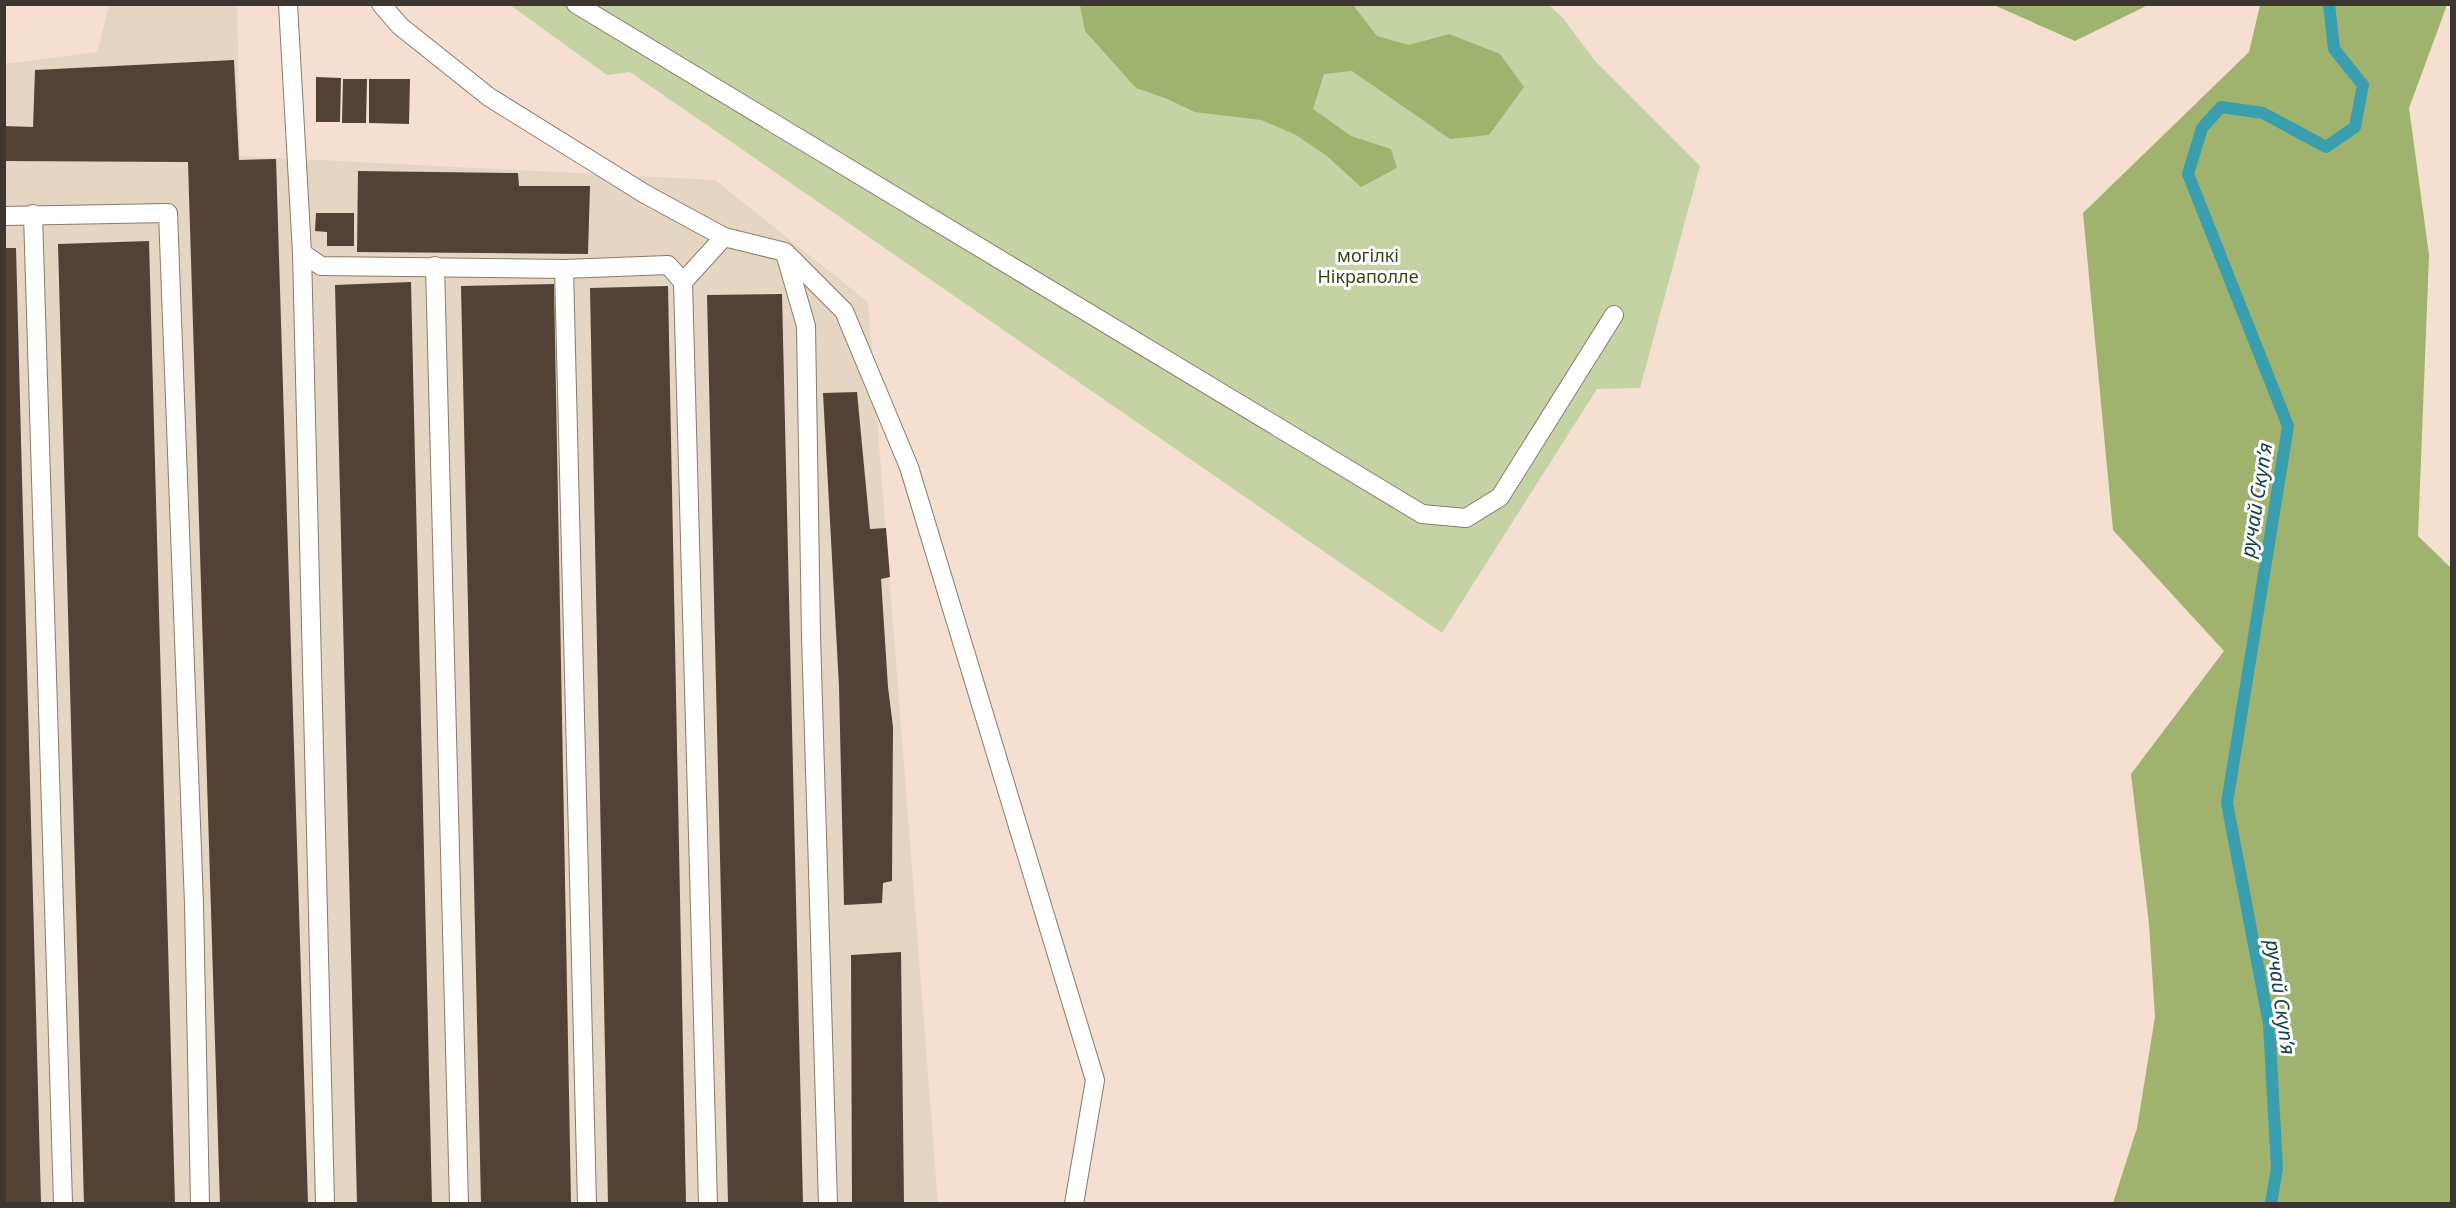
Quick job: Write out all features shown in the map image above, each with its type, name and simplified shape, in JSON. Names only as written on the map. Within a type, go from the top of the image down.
[{"type":"lane","points":[[288,4],[302,252],[325,1203]]},
{"type":"lane","points":[[381,4],[400,26],[489,97],[645,194],[724,237],[785,252],[844,311],[909,467],[1095,1080],[1074,1203]]},
{"type":"lane","points":[[576,4],[1422,514],[1466,518],[1500,497],[1614,315]]},
{"type":"lane","points":[[4,216],[168,213],[194,904],[200,1203]]},
{"type":"lane","points":[[33,214],[63,1203]]},
{"type":"lane","points":[[683,282],[724,237]]},
{"type":"lane","points":[[302,252],[321,266],[564,269],[668,265],[683,282],[708,1203]]},
{"type":"lane","points":[[785,252],[806,326],[811,636],[828,1203]]},
{"type":"lane","points":[[435,266],[459,1203]]},
{"type":"lane","points":[[564,269],[587,1203]]},
{"type":"shaded area","points":[[109,5],[237,5],[240,156],[715,180],[868,302],[938,1203],[5,1203],[4,64],[97,52]]},
{"type":"green space","name":"могілкі Нікраполле","points":[[510,5],[1549,5],[1563,18],[1596,62],[1700,166],[1640,388],[1597,389],[1442,633],[630,72],[607,75]]},
{"type":"green space","points":[[1080,5],[1353,5],[1377,36],[1409,45],[1449,34],[1500,54],[1524,87],[1489,135],[1450,139],[1352,71],[1324,74],[1313,109],[1351,136],[1391,149],[1397,168],[1361,187],[1327,156],[1296,135],[1261,120],[1195,112],[1136,88],[1085,31]]},
{"type":"green space","points":[[1994,5],[2148,5],[2075,41]]},
{"type":"green space","points":[[2260,5],[2447,5],[2409,108],[2429,255],[2418,536],[2452,569],[2451,1203],[2113,1203],[2137,1128],[2155,1017],[2149,924],[2131,774],[2224,651],[2113,530],[2083,213],[2249,52]]},
{"type":"building","points":[[234,60],[239,160],[276,159],[308,1204],[220,1204],[188,162],[4,161],[4,126],[33,127],[35,70]]},
{"type":"building","points":[[316,77],[341,78],[340,122],[316,122]]},
{"type":"building","points":[[343,79],[367,79],[366,123],[342,123]]},
{"type":"building","points":[[369,79],[410,79],[409,124],[369,123]]},
{"type":"building","points":[[358,171],[518,173],[519,186],[590,186],[588,254],[357,252]]},
{"type":"building","points":[[316,213],[354,213],[354,246],[327,246],[327,232],[315,231]]},
{"type":"building","points":[[149,241],[175,1204],[84,1204],[58,244]]},
{"type":"building","points":[[4,248],[16,248],[41,1204],[4,1204]]},
{"type":"building","points":[[411,282],[432,1204],[357,1204],[335,285]]},
{"type":"building","points":[[554,284],[571,1204],[481,1204],[461,286]]},
{"type":"building","points":[[668,286],[686,1204],[608,1204],[590,288]]},
{"type":"building","points":[[782,294],[803,1204],[728,1204],[707,295]]},
{"type":"building","points":[[857,392],[870,529],[886,528],[890,577],[881,579],[893,727],[892,881],[883,883],[882,903],[844,905],[839,686],[823,393]]},
{"type":"building","points":[[901,952],[904,1204],[852,1204],[851,955]]},
{"type":"waterway","name":"ручай Скупʼя","points":[[2271,1204],[2277,1168],[2269,1024],[2227,803],[2288,426],[2188,174],[2202,128],[2221,107],[2263,113],[2326,147],[2355,127],[2363,85],[2334,49],[2329,4]]}]
